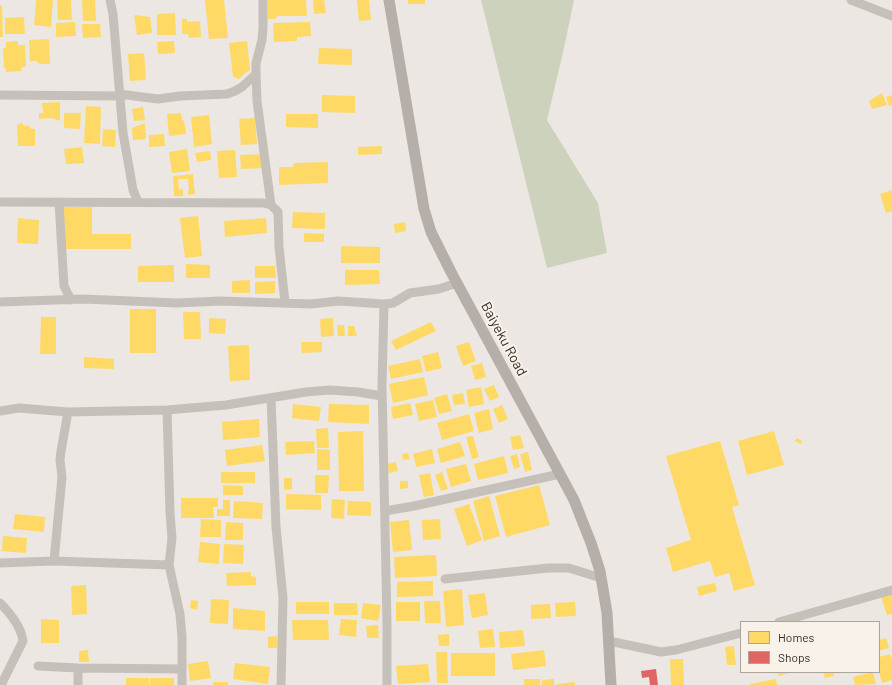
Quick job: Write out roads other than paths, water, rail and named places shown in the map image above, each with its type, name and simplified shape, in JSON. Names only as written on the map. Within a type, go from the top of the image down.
[{"type":"main road","name":"Baiyeku Road","points":[[389,0],[424,209],[431,232],[574,500],[588,535],[601,578],[607,613],[610,685]]},
{"type":"street","points":[[110,0],[113,14],[123,133],[134,202]]},
{"type":"street","points":[[263,0],[262,40],[256,63],[257,101],[271,205]]},
{"type":"street","points":[[851,0],[892,16]]},
{"type":"street","points":[[0,95],[119,95],[158,99],[180,96],[227,94],[236,91],[256,74]]},
{"type":"street","points":[[0,202],[263,203],[271,205],[278,212],[279,247],[285,302]]},
{"type":"street","points":[[59,202],[64,286],[70,300]]},
{"type":"street","points":[[0,302],[70,300],[177,303],[220,301],[285,302],[311,304],[338,301],[384,304],[393,303],[410,294],[439,289],[457,283]]},
{"type":"street","points":[[384,304],[382,396],[387,685]]},
{"type":"street","points":[[0,411],[29,408],[68,412],[168,410],[226,405],[306,392],[330,390],[358,392],[382,396]]},
{"type":"street","points":[[271,398],[276,527],[283,598],[281,685]]},
{"type":"street","points":[[168,410],[170,513],[172,538],[169,565],[180,614],[182,685]]},
{"type":"street","points":[[54,561],[62,477],[60,460],[68,412]]},
{"type":"street","points":[[385,511],[560,474]]},
{"type":"street","points":[[0,563],[54,561],[169,565]]},
{"type":"street","points":[[445,579],[548,568],[569,568],[601,578]]},
{"type":"street","points":[[783,621],[892,590]]},
{"type":"street","points":[[0,603],[17,624],[23,641],[2,685]]},
{"type":"street","points":[[609,641],[661,652],[676,650],[740,632]]},
{"type":"street","points":[[38,666],[182,670]]},
{"type":"street","points":[[78,668],[78,685]]}]
